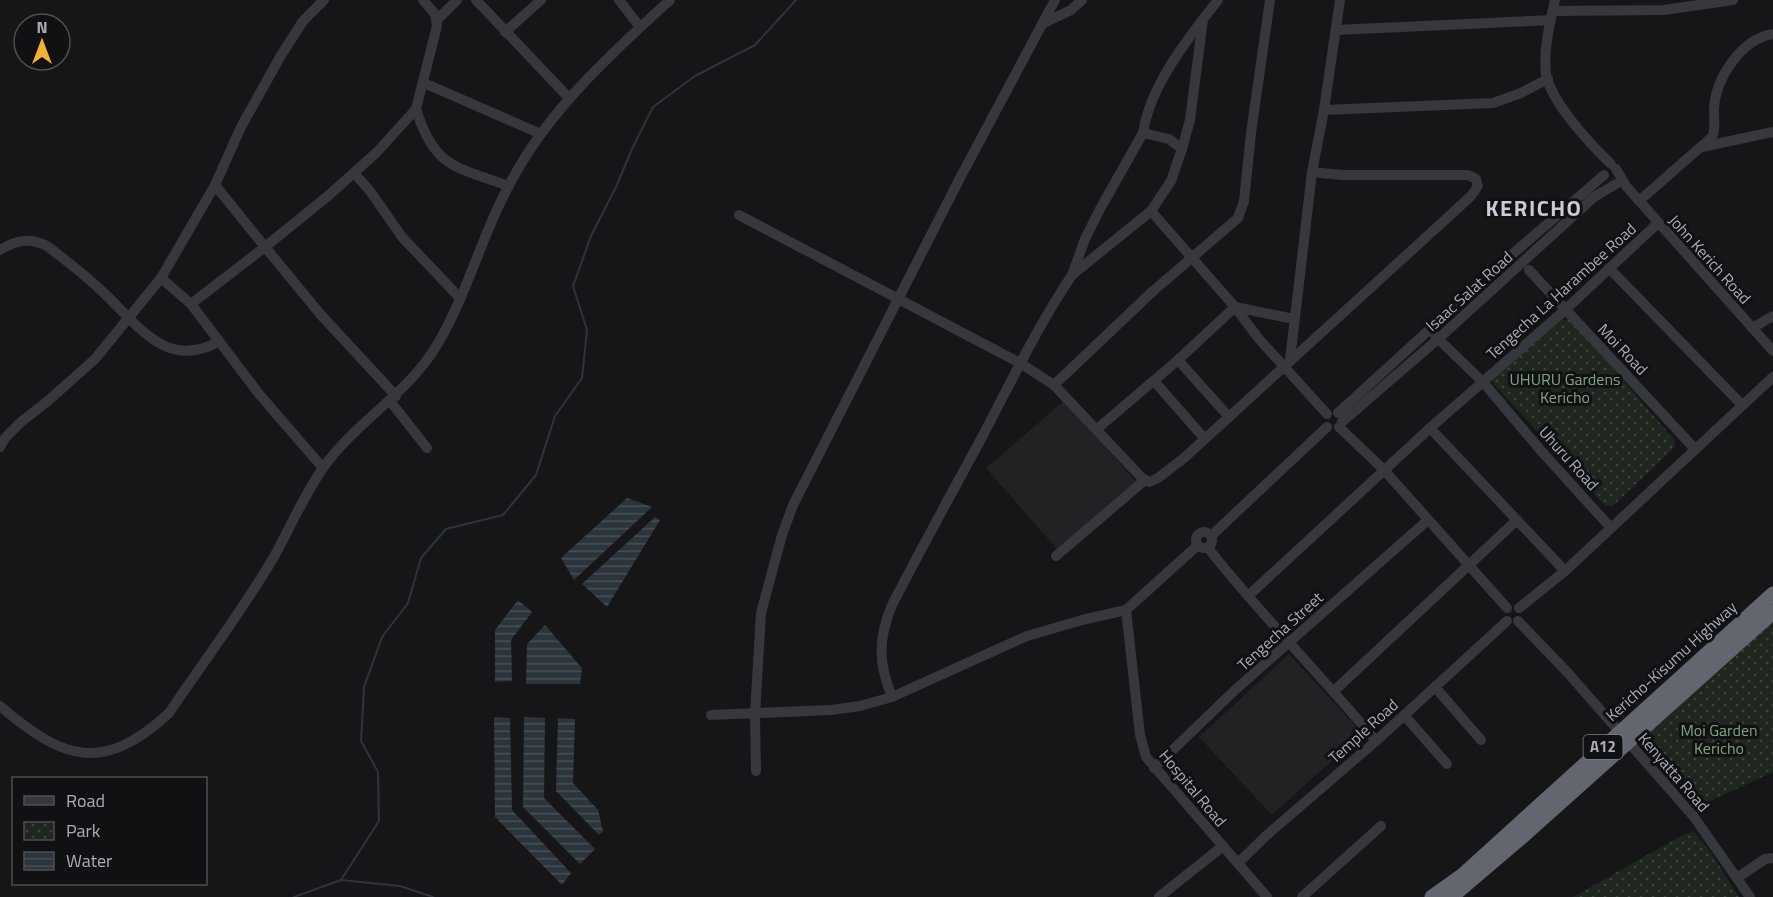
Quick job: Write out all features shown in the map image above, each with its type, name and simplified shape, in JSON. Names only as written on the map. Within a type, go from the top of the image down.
[{"type":"highway","name":"Kericho-Kisumu Highway","points":[[1451,897],[1525,834],[1773,594]]},
{"type":"highway","name":"Kericho-Kisumu Highway","points":[[1432,897],[1463,874],[1773,612]]},
{"type":"street","points":[[0,447],[5,438],[21,422],[95,358],[161,278],[215,185],[241,127],[280,57],[303,21],[324,0]]},
{"type":"street","points":[[191,304],[266,247],[354,173],[416,110],[437,30],[435,14],[423,0]]},
{"type":"street","points":[[437,20],[457,0]]},
{"type":"street","points":[[505,32],[541,0]]},
{"type":"street","points":[[619,0],[640,27]]},
{"type":"street","points":[[0,706],[48,742],[84,754],[101,753],[119,748],[149,732],[169,714],[275,555],[322,468],[393,398],[419,370],[436,346],[460,298],[508,186],[541,134],[569,98],[670,0]]},
{"type":"street","points":[[756,771],[755,714],[761,613],[792,505],[960,178],[1055,0]]},
{"type":"street","points":[[1042,24],[1071,10],[1082,0]]},
{"type":"street","points":[[892,697],[882,665],[882,637],[886,620],[946,500],[1052,305],[1072,275],[1085,239],[1100,209],[1143,133],[1153,97],[1186,41],[1218,0]]},
{"type":"street","points":[[1054,385],[1152,292],[1231,225],[1242,211],[1270,0]]},
{"type":"street","points":[[1287,363],[1312,172],[1324,110],[1340,0]]},
{"type":"street","points":[[1324,110],[1493,103],[1521,93],[1548,80],[1546,60],[1555,0]]},
{"type":"street","points":[[1336,30],[1664,10],[1733,0]]},
{"type":"street","points":[[478,1],[569,98]]},
{"type":"street","points":[[1072,275],[1151,211],[1171,181],[1190,120],[1204,18]]},
{"type":"street","points":[[1639,201],[1713,135],[1717,92],[1727,72],[1748,45],[1773,34]]},
{"type":"street","name":"John Kerich Road","points":[[1548,80],[1563,108],[1594,148],[1608,171],[1639,201],[1773,351]]},
{"type":"street","points":[[424,83],[541,134]]},
{"type":"street","points":[[416,110],[426,137],[441,158],[455,166],[508,186]]},
{"type":"street","points":[[1702,147],[1773,132]]},
{"type":"street","points":[[1143,133],[1169,139],[1182,149]]},
{"type":"street","points":[[1376,741],[1334,691],[1195,540],[1200,533],[1205,532],[1211,536],[1327,427],[1333,429],[1336,419],[1429,331],[1509,257],[1608,171]]},
{"type":"street","points":[[739,215],[1020,363],[1054,385],[1145,480],[1154,481],[1205,439],[1422,242],[1471,196],[1478,186],[1476,179],[1468,175],[1342,175],[1312,172]]},
{"type":"street","points":[[354,173],[370,190],[402,237],[460,298]]},
{"type":"street","points":[[215,185],[321,315],[393,398],[427,448]]},
{"type":"street","name":"Isaac Salat Road","points":[[1336,419],[1438,339],[1525,266],[1594,197],[1621,185]]},
{"type":"street","points":[[1151,211],[1260,339],[1287,363],[1428,520],[1513,608]]},
{"type":"street","name":"Tengecha La Harambee Road","points":[[1248,596],[1658,223]]},
{"type":"street","points":[[0,250],[26,240],[47,246],[105,294],[149,338],[183,352],[204,350],[218,342]]},
{"type":"street","points":[[1519,249],[1525,266]]},
{"type":"street","points":[[1509,257],[1525,266]]},
{"type":"street","name":"Moi Road","points":[[1525,266],[1695,449]]},
{"type":"street","points":[[1609,268],[1742,405]]},
{"type":"street","points":[[161,278],[191,304],[259,394],[322,468]]},
{"type":"street","points":[[1235,307],[1294,319]]},
{"type":"street","points":[[1097,429],[1178,360],[1235,307]]},
{"type":"street","points":[[1752,328],[1773,316]]},
{"type":"street","name":"Uhuru Road","points":[[1429,331],[1483,382],[1611,528]]},
{"type":"street","points":[[1178,360],[1229,417]]},
{"type":"street","points":[[1512,621],[1504,615],[1565,571],[1773,377]]},
{"type":"street","points":[[1154,381],[1205,439]]},
{"type":"street","points":[[1430,428],[1565,571]]},
{"type":"street","points":[[1056,556],[1145,480]]},
{"type":"street","name":"Tengecha Street","points":[[1155,768],[1235,690],[1428,520]]},
{"type":"street","points":[[1334,691],[1517,520]]},
{"type":"street","points":[[711,715],[831,710],[860,706],[892,697],[1027,636],[1126,610],[1203,547]]},
{"type":"street","name":"Hospital Road","points":[[1126,610],[1140,735],[1146,757],[1268,897]]},
{"type":"street","name":"Kenyatta Road","points":[[1512,621],[1624,736],[1694,817],[1750,897]]},
{"type":"street","name":"Temple Road","points":[[1238,863],[1268,834],[1512,621]]},
{"type":"street","points":[[1435,687],[1481,740]]},
{"type":"street","points":[[1404,715],[1447,764]]},
{"type":"street","points":[[1302,897],[1381,826]]},
{"type":"street","points":[[1159,897],[1223,846]]},
{"type":"street","points":[[1737,878],[1765,859],[1773,858]]},
{"type":"shaded area","points":[[1065,400],[1136,482],[1058,550],[986,468]]},
{"type":"shaded area","points":[[1289,654],[1362,733],[1272,815],[1199,737]]},
{"type":"green space","name":"UHURU Gardens Kericho","points":[[1556,319],[1572,320],[1675,441],[1674,448],[1613,506],[1605,506],[1492,382],[1494,374]]},
{"type":"green space","name":"Moi Garden Kericho","points":[[1773,622],[1773,772],[1700,806],[1637,739]]},
{"type":"green space","points":[[1693,831],[1710,851],[1739,897],[1573,897],[1681,836]]},
{"type":"water","points":[[627,498],[652,507],[574,580],[561,558]]},
{"type":"water","points":[[655,517],[660,520],[607,607],[582,584]]},
{"type":"water","points":[[518,600],[532,612],[511,640],[512,681],[495,682],[495,630]]},
{"type":"water","points":[[545,625],[582,668],[580,684],[526,684],[527,644]]},
{"type":"water","points":[[494,717],[510,718],[512,810],[571,873],[562,885],[495,817]]},
{"type":"water","points":[[524,717],[545,718],[544,798],[595,849],[580,864],[523,807]]},
{"type":"water","points":[[558,718],[575,719],[573,783],[598,810],[603,831],[599,835],[556,791]]},
{"type":"waterway","points":[[341,880],[379,821],[378,772],[361,741],[364,687],[382,637],[408,603],[421,558],[446,529],[503,515],[536,475],[555,416],[582,378],[587,330],[573,286],[591,236],[653,107],[695,76],[755,45],[796,0]]},
{"type":"waterway","points":[[294,897],[341,880],[400,886],[433,897]]},
{"type":"district","name":"KERICHO","points":[[1534,208]]}]
